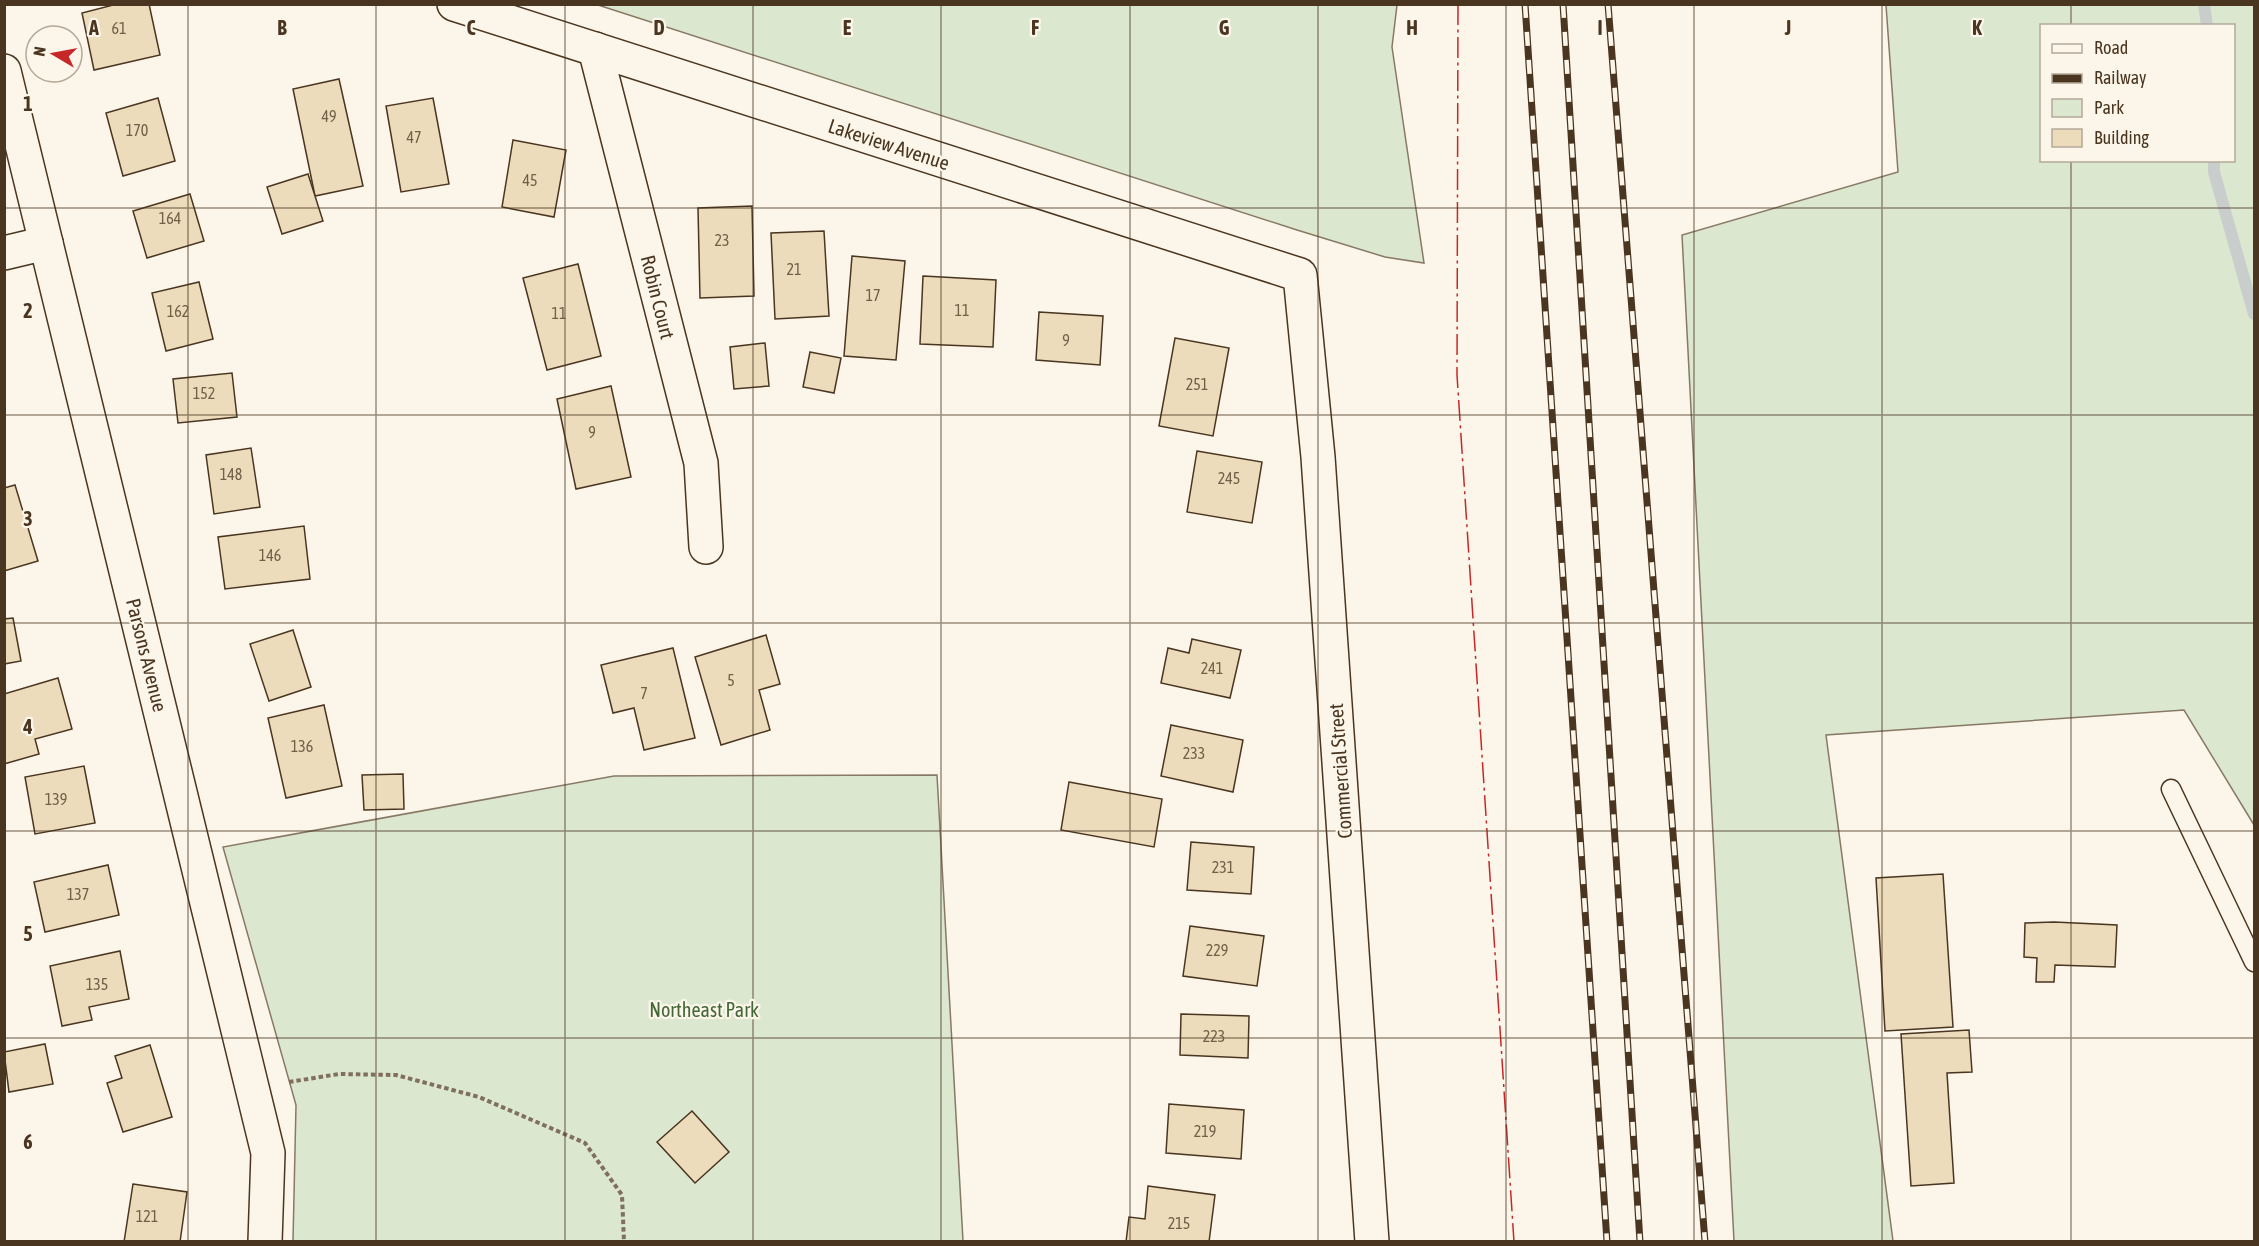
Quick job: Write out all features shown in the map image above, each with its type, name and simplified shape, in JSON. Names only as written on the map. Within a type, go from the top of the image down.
[{"type":"street","name":"Lakeview Avenue","points":[[454,4],[1300,275],[1302,301]]},
{"type":"street","name":"Robin Court","points":[[595,49],[700,463],[706,547]]},
{"type":"street","name":"Parsons Avenue","points":[[4,70],[268,1153],[265,1242]]},
{"type":"street","points":[[4,253],[46,243]]},
{"type":"street","name":"Commercial Street","points":[[1302,301],[1319,469],[1372,1242]]},
{"type":"lane","points":[[2171,789],[2254,962]]},
{"type":"path","points":[[253,1088],[339,1074],[396,1075],[479,1097],[585,1143],[622,1196],[624,1242]]},
{"type":"green space","points":[[598,5],[1397,5],[1392,47],[1424,263],[1385,257],[1297,230]]},
{"type":"green space","points":[[1886,5],[2254,5],[2254,825],[2184,710],[1826,735],[1893,1241],[1734,1241],[1682,235],[1898,172]]},
{"type":"green space","name":"Northeast Park","points":[[937,775],[963,1241],[293,1241],[296,1105],[223,847],[614,776]]},
{"type":"building","points":[[117,4],[149,4],[160,55],[94,70],[82,13]]},
{"type":"building","points":[[339,79],[363,186],[315,196],[293,89]]},
{"type":"building","points":[[158,98],[175,161],[123,176],[106,113]]},
{"type":"building","points":[[433,98],[449,184],[401,192],[386,106]]},
{"type":"building","points":[[513,140],[566,150],[554,217],[502,207]]},
{"type":"building","points":[[308,174],[323,221],[282,234],[267,187]]},
{"type":"building","points":[[190,194],[204,241],[147,258],[133,211]]},
{"type":"building","points":[[752,206],[754,296],[700,298],[698,208]]},
{"type":"building","points":[[824,231],[829,316],[775,319],[771,233]]},
{"type":"building","points":[[852,256],[905,261],[896,360],[844,356]]},
{"type":"building","points":[[578,264],[601,356],[547,370],[523,278]]},
{"type":"building","points":[[923,276],[996,280],[993,347],[920,344]]},
{"type":"building","points":[[199,282],[213,339],[166,351],[152,293]]},
{"type":"building","points":[[1039,312],[1103,316],[1100,365],[1036,360]]},
{"type":"building","points":[[1175,338],[1229,348],[1213,436],[1159,426]]},
{"type":"building","points":[[765,343],[769,386],[734,389],[730,347]]},
{"type":"building","points":[[810,352],[841,358],[834,393],[803,387]]},
{"type":"building","points":[[232,373],[237,417],[178,423],[173,379]]},
{"type":"building","points":[[611,386],[631,477],[576,489],[557,399]]},
{"type":"building","points":[[251,448],[260,507],[214,514],[206,455]]},
{"type":"building","points":[[1197,451],[1262,462],[1252,523],[1187,512]]},
{"type":"building","points":[[15,485],[38,561],[4,571],[4,488]]},
{"type":"building","points":[[304,526],[310,579],[225,589],[218,537]]},
{"type":"building","points":[[13,618],[21,661],[4,664],[4,619]]},
{"type":"building","points":[[293,630],[311,687],[269,701],[250,644]]},
{"type":"building","points":[[766,635],[780,684],[759,690],[770,730],[721,745],[695,657]]},
{"type":"building","points":[[1192,639],[1241,650],[1230,698],[1161,683],[1168,648],[1189,653]]},
{"type":"building","points":[[673,648],[695,738],[644,750],[634,708],[613,713],[601,665]]},
{"type":"building","points":[[58,678],[72,729],[35,739],[39,754],[4,764],[4,694]]},
{"type":"building","points":[[324,705],[342,786],[286,798],[268,718]]},
{"type":"building","points":[[1171,725],[1243,740],[1233,792],[1161,776]]},
{"type":"building","points":[[84,766],[95,823],[35,834],[25,777]]},
{"type":"building","points":[[403,774],[404,809],[364,810],[362,775]]},
{"type":"building","points":[[1069,782],[1162,799],[1154,847],[1061,830]]},
{"type":"building","points":[[1191,842],[1254,847],[1251,894],[1187,890]]},
{"type":"building","points":[[108,865],[119,915],[45,932],[34,882]]},
{"type":"building","points":[[1943,874],[1953,1027],[1885,1031],[1876,878]]},
{"type":"building","points":[[2025,923],[2117,925],[2115,967],[2055,965],[2054,982],[2036,982],[2037,958],[2024,957]]},
{"type":"building","points":[[1190,926],[1264,936],[1257,986],[1183,976]]},
{"type":"building","points":[[120,951],[129,999],[89,1007],[92,1020],[62,1026],[50,966]]},
{"type":"building","points":[[1181,1014],[1249,1016],[1248,1058],[1180,1055]]},
{"type":"building","points":[[1969,1030],[1972,1072],[1947,1073],[1954,1183],[1911,1186],[1901,1034]]},
{"type":"building","points":[[45,1044],[53,1084],[9,1092],[4,1052]]},
{"type":"building","points":[[150,1045],[172,1117],[123,1132],[107,1083],[122,1078],[115,1056]]},
{"type":"building","points":[[1169,1104],[1244,1110],[1241,1159],[1166,1153]]},
{"type":"building","points":[[692,1111],[729,1152],[695,1183],[657,1142]]},
{"type":"building","points":[[133,1184],[187,1192],[180,1242],[124,1242]]},
{"type":"building","points":[[1148,1186],[1215,1195],[1209,1242],[1126,1242],[1129,1217],[1145,1219]]},
{"type":"waterway","points":[[2204,4],[2207,24]]},
{"type":"waterway","points":[[2214,162],[2214,172],[2254,314]]},
{"type":"railway","points":[[1525,4],[1607,1242]]},
{"type":"railway","points":[[1563,4],[1640,1242]]},
{"type":"railway","points":[[1608,4],[1705,1242]]},
{"type":"power","points":[[1458,4],[1457,375],[1514,1242]]}]
